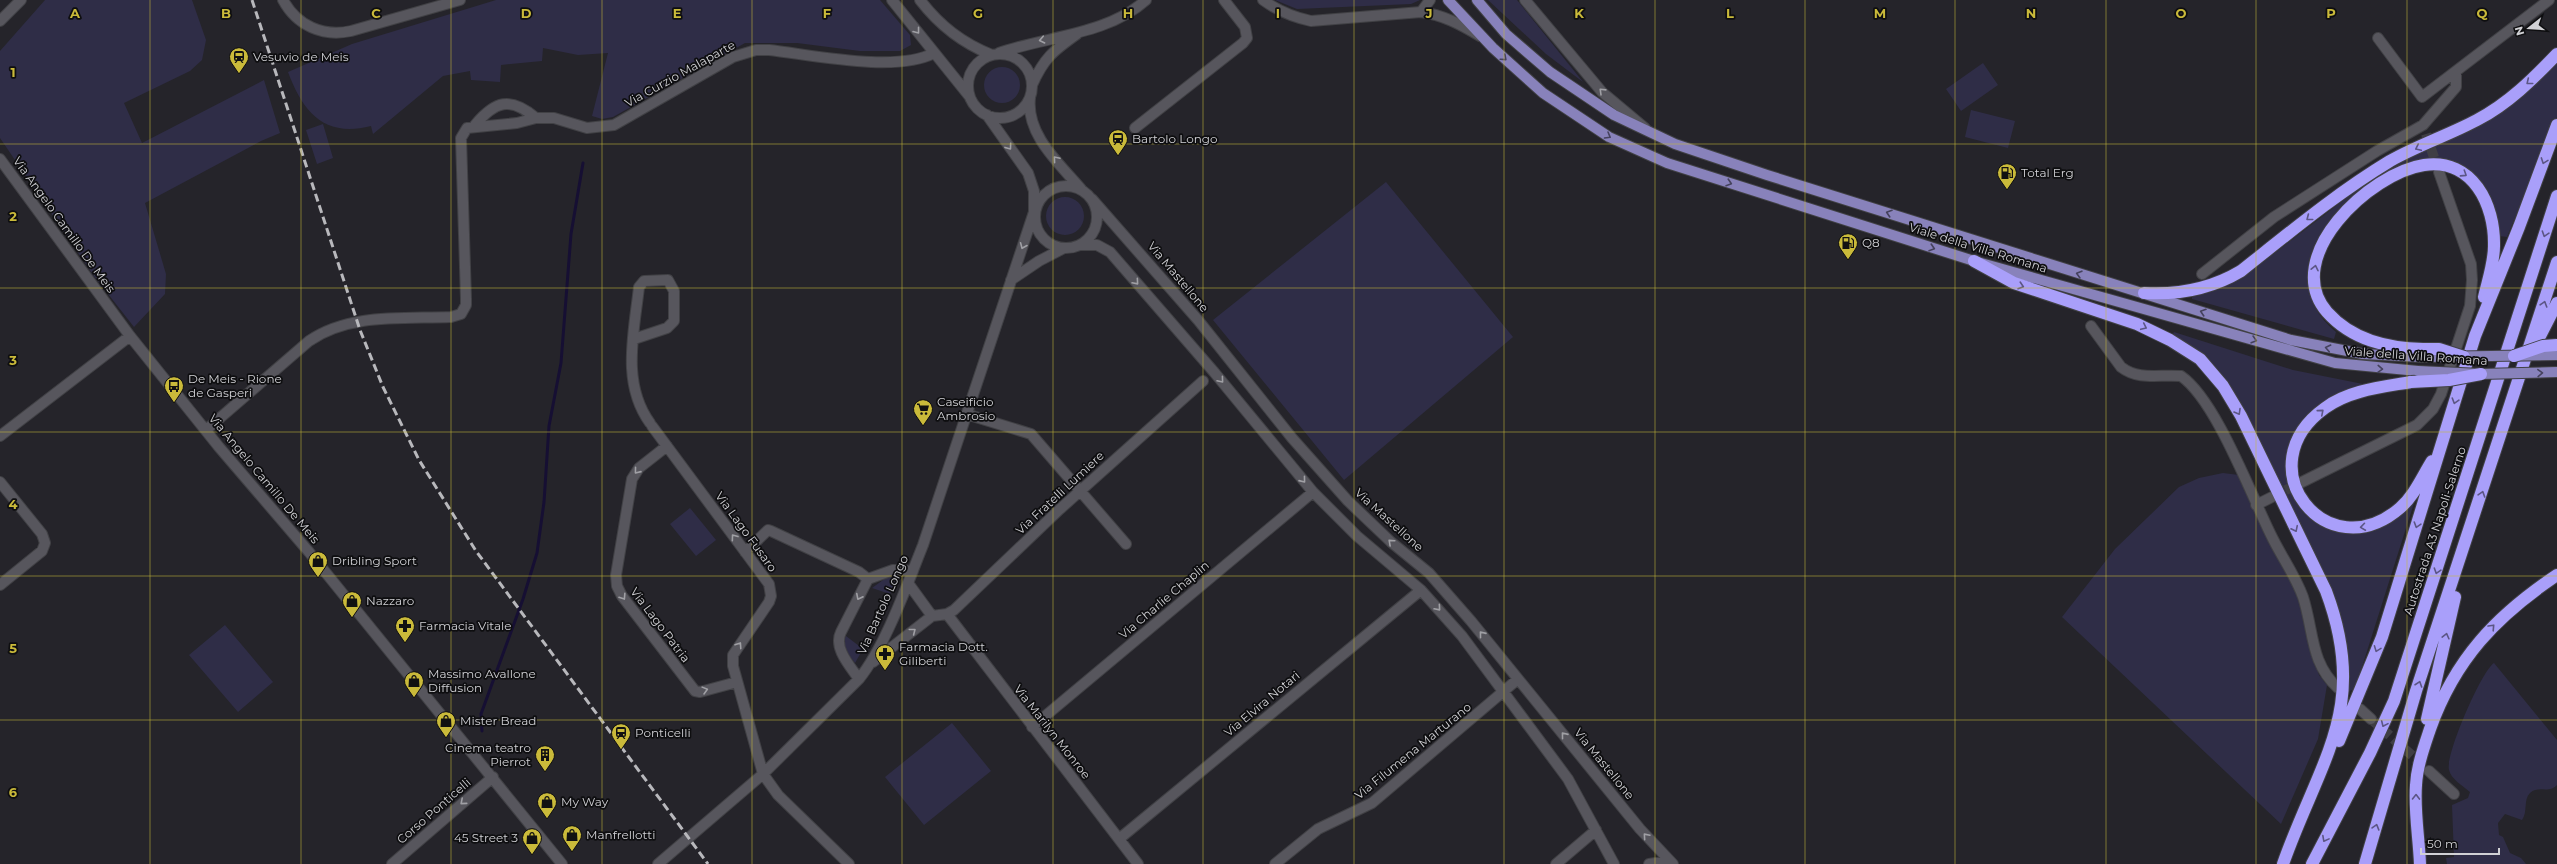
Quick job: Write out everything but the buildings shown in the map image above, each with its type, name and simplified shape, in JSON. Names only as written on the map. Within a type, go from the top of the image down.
[{"type":"highway","points":[[2144,293],[2168,294],[2222,282],[2241,271],[2364,177],[2391,160],[2478,119],[2505,101],[2536,76],[2557,54]]},
{"type":"highway","points":[[2475,336],[2520,227],[2557,125]]},
{"type":"highway","points":[[2308,804],[2348,723],[2382,637],[2475,336],[2494,247],[2488,203],[2476,183],[2462,172],[2445,165],[2424,165],[2395,175],[2365,193],[2345,212],[2327,235],[2318,254],[2313,275],[2316,292],[2322,306],[2334,319],[2372,342],[2423,353],[2440,349],[2464,357]]},
{"type":"highway","name":"Autostrada A3 Napoli-Salerno","points":[[2312,864],[2370,753],[2394,701],[2557,196]]},
{"type":"highway","points":[[1974,261],[2014,283],[2137,324],[2170,340],[2200,359],[2223,386],[2241,416],[2326,591],[2337,621],[2344,676],[2342,706],[2335,737],[2283,864]]},
{"type":"highway","points":[[2365,864],[2414,699],[2525,364],[2557,262]]},
{"type":"highway","points":[[2525,364],[2557,303]]},
{"type":"highway","points":[[2514,356],[2543,346],[2557,345]]},
{"type":"highway","points":[[2443,441],[2412,495],[2400,508],[2382,521],[2364,528],[2342,527],[2322,520],[2305,503],[2294,485],[2290,461],[2296,442],[2307,424],[2325,408],[2345,397],[2411,382],[2449,380],[2481,374]]},
{"type":"highway","points":[[2420,864],[2415,798],[2423,770],[2435,681],[2474,519]]},
{"type":"highway","points":[[2423,770],[2425,744],[2438,707],[2456,672],[2479,641],[2505,613],[2557,575]]},
{"type":"main road","name":"Viale della Villa Romana","points":[[1448,0],[1483,38],[1543,93],[1609,137],[1667,163],[1974,261],[2335,363],[2418,371],[2481,374],[2557,372]]},
{"type":"main road","name":"Viale della Villa Romana","points":[[1477,0],[1506,34],[1550,72],[1614,115],[1653,134],[1767,175],[2291,340],[2363,354],[2423,353]]},
{"type":"main road","name":"Viale della Villa Romana","points":[[2464,357],[2557,355]]},
{"type":"street","points":[[1,21],[21,0]]},
{"type":"street","points":[[283,0],[299,21],[317,30],[334,34],[351,31],[460,0]]},
{"type":"street","points":[[892,0],[972,100],[988,115],[998,117],[1010,116],[1021,110],[1030,97]]},
{"type":"street","points":[[920,0],[951,33],[971,46],[992,55],[1002,54],[1016,58],[1028,70],[1032,85]]},
{"type":"street","points":[[972,100],[969,91],[970,76],[981,60],[1027,43],[1080,32],[1124,16],[1146,0]]},
{"type":"street","points":[[1135,128],[1243,43],[1247,38],[1245,27],[1224,0]]},
{"type":"street","points":[[1263,0],[1276,10],[1295,18],[1310,21],[1421,12],[1436,14],[1455,21],[1483,38]]},
{"type":"street","points":[[1421,12],[1430,0]]},
{"type":"street","name":"Viale della Villa Romana","points":[[1525,0],[1602,92],[1653,134]]},
{"type":"street","points":[[2378,38],[2422,97],[2549,0]]},
{"type":"street","points":[[1080,32],[1049,54],[1040,66],[1032,85],[1029,110],[1032,125],[1046,148],[1081,189],[1092,199],[1096,208],[1096,224],[1089,238],[1080,245]]},
{"type":"street","name":"Via Curzio Malaparte","points":[[475,125],[517,123],[536,118],[554,118],[587,128],[614,125],[732,57],[756,50],[769,50],[879,62],[910,61],[934,53]]},
{"type":"street","points":[[2202,274],[2274,217],[2377,151],[2425,129],[2456,87],[2456,72]]},
{"type":"street","points":[[206,430],[309,341],[324,331],[362,320],[451,317],[461,314],[465,310],[466,300],[461,138],[465,129],[475,125],[491,108],[497,105],[517,105],[536,118]]},
{"type":"street","name":"Via Bartolo Longo","points":[[658,864],[763,774],[859,679],[871,664],[908,583],[1015,266],[1031,228],[1034,212],[1034,191],[1028,173],[988,115]]},
{"type":"street","name":"Via Angelo Camillo De Meis","points":[[0,159],[130,336],[206,430],[269,503],[493,777],[562,864]]},
{"type":"street","points":[[2300,483],[2417,425],[2433,409],[2441,394],[2470,306],[2472,280],[2471,264],[2439,172]]},
{"type":"street","points":[[1064,248],[1047,242],[1041,236],[1036,229],[1034,212],[1042,196],[1056,186],[1073,186],[1081,189]]},
{"type":"street","name":"Via Mastellone","points":[[1092,199],[1198,320],[1292,438],[1348,501],[1391,542],[1429,573],[1671,863]]},
{"type":"street","points":[[1011,280],[1038,261],[1064,248],[1080,245],[1097,245],[1110,252],[1214,372],[1313,492],[1357,536],[1421,590],[1462,636],[1568,779],[1614,864]]},
{"type":"street","name":"Via Lago Fusaro","points":[[634,339],[667,328],[674,321],[674,291],[668,280],[644,281],[640,283],[634,339],[632,380],[638,404],[666,446],[769,584],[771,596],[733,655],[737,682],[763,774],[778,796],[849,864]]},
{"type":"street","points":[[2091,326],[2121,367],[2127,372],[2136,376],[2181,376],[2189,381],[2207,406],[2236,460],[2256,505],[2298,586],[2321,670],[2338,688]]},
{"type":"street","points":[[0,436],[130,336]]},
{"type":"street","name":"Via Fratelli Lumiere","points":[[947,614],[954,610],[1081,491],[1203,381]]},
{"type":"street","points":[[966,414],[1031,434],[1126,544]]},
{"type":"street","name":"Via Lago Patria","points":[[666,446],[639,468],[632,479],[616,575],[617,586],[622,596],[695,691],[700,692],[737,682]]},
{"type":"street","points":[[0,482],[42,534],[44,543],[42,551],[0,585]]},
{"type":"street","name":"Via Charlie Chaplin","points":[[1032,727],[1313,492]]},
{"type":"street","points":[[2256,505],[2272,497]]},
{"type":"street","points":[[745,552],[768,530],[859,572],[868,579]]},
{"type":"street","points":[[859,679],[839,648],[838,640],[868,579],[893,570],[913,571]]},
{"type":"street","points":[[908,583],[932,616]]},
{"type":"street","name":"Via Elvira Notari","points":[[1119,839],[1421,590]]},
{"type":"street","points":[[871,664],[932,616],[947,614]]},
{"type":"street","name":"Via Marilyn Monroe","points":[[947,614],[1138,864]]},
{"type":"street","name":"Via Filumena Marturano","points":[[1275,864],[1318,829],[1372,803],[1518,680]]},
{"type":"street","points":[[2360,709],[2372,718]]},
{"type":"street","points":[[2423,770],[2454,794]]},
{"type":"street","name":"Corso Ponticelli","points":[[392,864],[493,777]]},
{"type":"street","points":[[1556,864],[1596,830]]},
{"type":"street","name":"Via Mastellone","points":[[1649,864],[1671,863]]},
{"type":"shaded area","points":[[45,0],[192,0],[206,40],[202,60],[190,71],[124,103],[142,143],[264,80],[280,133],[261,141],[145,203],[166,274],[165,294],[134,327],[94,276],[0,138],[0,51]]},
{"type":"shaded area","points":[[496,0],[880,0],[910,35],[911,45],[900,51],[860,51],[797,43],[745,43],[613,117],[602,119],[592,116],[608,53],[578,55],[543,48],[542,61],[501,65],[500,82],[471,80],[470,71],[443,76],[373,134],[371,126],[355,129],[340,128],[328,125],[318,118],[308,110],[294,86],[288,72],[352,44]]},
{"type":"shaded area","points":[[1275,0],[1420,0],[1411,4],[1297,9]]},
{"type":"shaded area","points":[[1488,0],[1517,0],[1583,82],[1546,54]]},
{"type":"shaded area","points":[[1983,63],[1998,85],[1961,111],[1946,89]]},
{"type":"shaded area","points":[[2557,63],[2557,117],[2507,237],[2499,236],[2497,221],[2489,195],[2483,184],[2475,176],[2465,170],[2452,166],[2414,163],[2401,170],[2370,195],[2336,218],[2326,227],[2317,240],[2311,254],[2308,268],[2308,282],[2316,309],[2336,332],[2334,339],[2192,299],[2192,296],[2220,289],[2251,271],[2371,179],[2410,156],[2508,106]]},
{"type":"shaded area","points":[[1002,67],[1015,72],[1020,85],[1015,98],[1002,103],[989,98],[984,85],[989,72]]},
{"type":"shaded area","points":[[1971,110],[2015,121],[2008,148],[1965,137]]},
{"type":"shaded area","points":[[323,124],[333,158],[317,164],[306,130]]},
{"type":"shaded area","points":[[1386,182],[1513,337],[1344,480],[1213,320]]},
{"type":"shaded area","points":[[1061,197],[1069,197],[1079,202],[1083,209],[1083,223],[1079,230],[1069,235],[1061,235],[1051,230],[1049,227],[1046,220],[1046,212],[1051,202],[1054,200]]},
{"type":"shaded area","points":[[2174,332],[2293,370],[2368,385],[2328,401],[2308,415],[2293,435],[2286,457],[2287,479],[2294,500],[2308,516],[2326,528],[2348,533],[2374,530],[2390,522],[2414,503],[2355,689],[2349,691],[2347,651],[2338,611],[2243,411],[2172,335]]},
{"type":"shaded area","points":[[2223,473],[2239,475],[2267,539],[2298,592],[2306,633],[2319,675],[2327,685],[2318,739],[2281,824],[2062,617],[2115,549],[2179,487],[2199,478]]},
{"type":"shaded area","points":[[690,508],[716,540],[696,556],[670,524]]},
{"type":"shaded area","points":[[890,575],[895,582],[890,594],[872,588]]},
{"type":"shaded area","points":[[225,625],[273,682],[238,712],[189,655]]},
{"type":"shaded area","points":[[846,636],[863,649],[855,663],[845,647],[844,640]]},
{"type":"shaded area","points":[[2494,663],[2557,740],[2557,785],[2551,789],[2536,790],[2530,793],[2522,820],[2505,814],[2498,823],[2499,835],[2503,837],[2510,853],[2521,858],[2526,864],[2447,864],[2446,858],[2454,857],[2452,805],[2468,798],[2470,792],[2452,776],[2449,770],[2449,761],[2458,731],[2473,696],[2488,669]]},
{"type":"shaded area","points":[[952,723],[991,771],[924,825],[885,777]]},
{"type":"waterway","points":[[482,731],[481,714],[523,599],[537,553],[544,502],[549,426],[561,363],[571,234],[583,163]]},
{"type":"tunnel","points":[[2426,134],[2439,172]]},
{"type":"tunnel","points":[[2272,497],[2300,483]]},
{"type":"tunnel","points":[[2371,719],[2425,767]]},
{"type":"railway","points":[[252,0],[360,330],[383,387],[419,460],[476,551],[708,864]]},
{"type":"place","name":"Vesuvio de Meis","points":[[239,74]]},
{"type":"place","name":"Bartolo Longo","points":[[1118,156]]},
{"type":"place","name":"Total Erg","points":[[2007,190]]},
{"type":"place","name":"Q8","points":[[1848,260]]},
{"type":"place","name":"De Meis - Rione de Gasperi","points":[[174,403]]},
{"type":"place","name":"Caseificio Ambrosio","points":[[923,426]]},
{"type":"place","name":"Dribling Sport","points":[[318,578]]},
{"type":"place","name":"Nazzaro","points":[[352,618]]},
{"type":"place","name":"Farmacia Vitale","points":[[405,643]]},
{"type":"place","name":"Farmacia Dott. Giliberti","points":[[885,671]]},
{"type":"place","name":"Massimo Avallone Diffusion","points":[[414,698]]},
{"type":"place","name":"Mister Bread","points":[[446,738]]},
{"type":"place","name":"Ponticelli","points":[[621,750]]},
{"type":"place","name":"Cinema teatro Pierrot","points":[[545,772]]},
{"type":"place","name":"My Way","points":[[547,819]]},
{"type":"place","name":"Manfrellotti","points":[[572,852]]},
{"type":"place","name":"45 Street 3","points":[[532,855]]}]
